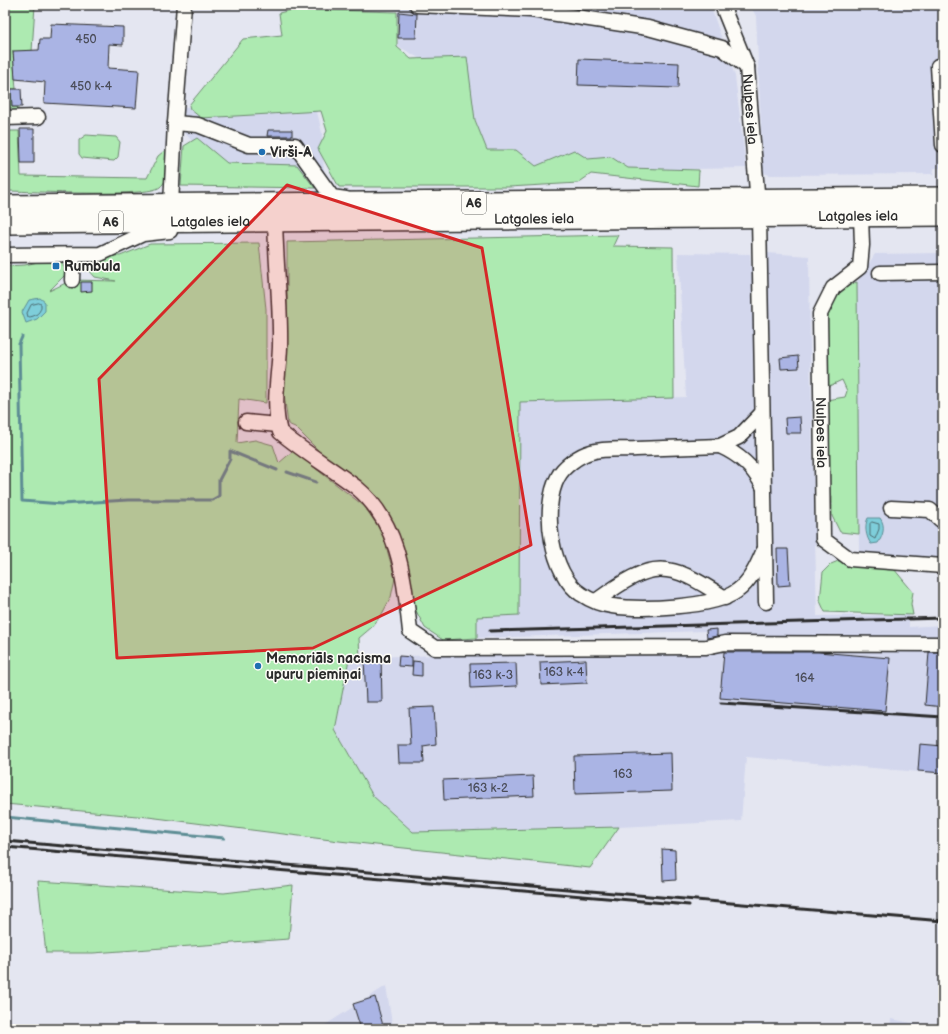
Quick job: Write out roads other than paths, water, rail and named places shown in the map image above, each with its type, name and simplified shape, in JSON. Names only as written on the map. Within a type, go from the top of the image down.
[{"type":"highway","name":"Latgales iela","points":[[5,206],[171,205],[275,212],[758,209],[943,198]]},
{"type":"highway","name":"Latgales iela","points":[[5,223],[217,222],[275,212],[373,204],[758,209],[861,216],[943,215]]},
{"type":"street","points":[[171,205],[175,123],[184,5]]},
{"type":"street","points":[[417,5],[531,10],[648,28],[722,48],[747,67]]},
{"type":"street","name":"Nulpes iela","points":[[722,5],[747,67],[756,168],[766,602]]},
{"type":"street","points":[[938,66],[943,145]]},
{"type":"street","points":[[5,118],[38,117]]},
{"type":"street","name":"Latgales iela","points":[[175,123],[198,125],[250,145],[295,145],[332,196],[373,204]]},
{"type":"street","points":[[275,212],[280,347],[276,396],[278,425],[280,432],[357,488],[384,518],[399,554],[410,631],[435,648],[706,647],[725,643],[943,644]]},
{"type":"street","name":"Nulpes iela","points":[[861,216],[862,245],[860,266],[833,288],[820,314],[823,539],[850,559],[943,566]]},
{"type":"street","points":[[5,255],[100,254],[128,240],[158,231],[203,230],[217,222]]},
{"type":"street","points":[[72,280],[73,255]]},
{"type":"street","points":[[880,273],[943,272]]},
{"type":"street","points":[[762,413],[739,437],[720,446],[590,452],[566,467],[558,477],[553,490],[551,510],[553,542],[556,558],[561,570],[568,581],[580,594],[596,602],[611,606],[637,608],[712,602],[725,598],[737,591],[746,582],[756,568],[765,546]]},
{"type":"street","points":[[246,422],[278,425]]},
{"type":"street","points":[[720,446],[735,453],[748,464],[764,487]]},
{"type":"street","points":[[891,508],[930,510],[941,524]]},
{"type":"street","points":[[596,602],[630,578],[655,569],[669,569],[680,572],[705,584],[725,598]]},
{"type":"water","points":[[40,298],[45,302],[45,311],[37,319],[26,323],[22,312],[29,300]]},
{"type":"water","points":[[868,518],[880,518],[882,521],[883,531],[878,543],[871,544],[868,538],[866,528]]},
{"type":"waterway","points":[[22,337],[19,344],[22,501],[62,504],[128,500],[212,500],[219,496],[219,480],[230,459],[230,451],[277,470]]},
{"type":"waterway","points":[[287,472],[316,482]]},
{"type":"waterway","points":[[5,817],[224,838]]},
{"type":"railway","points":[[490,631],[943,618]]},
{"type":"railway","points":[[721,703],[943,717]]},
{"type":"railway","points":[[5,841],[943,921]]},
{"type":"railway","points":[[5,847],[689,905]]},
{"type":"place","name":"Virši-A","points":[[262,152]]},
{"type":"place","name":"Rumbula","points":[[56,266]]},
{"type":"place","name":"Memoriāls nacisma upuru piemiņai","points":[[258,666]]}]
